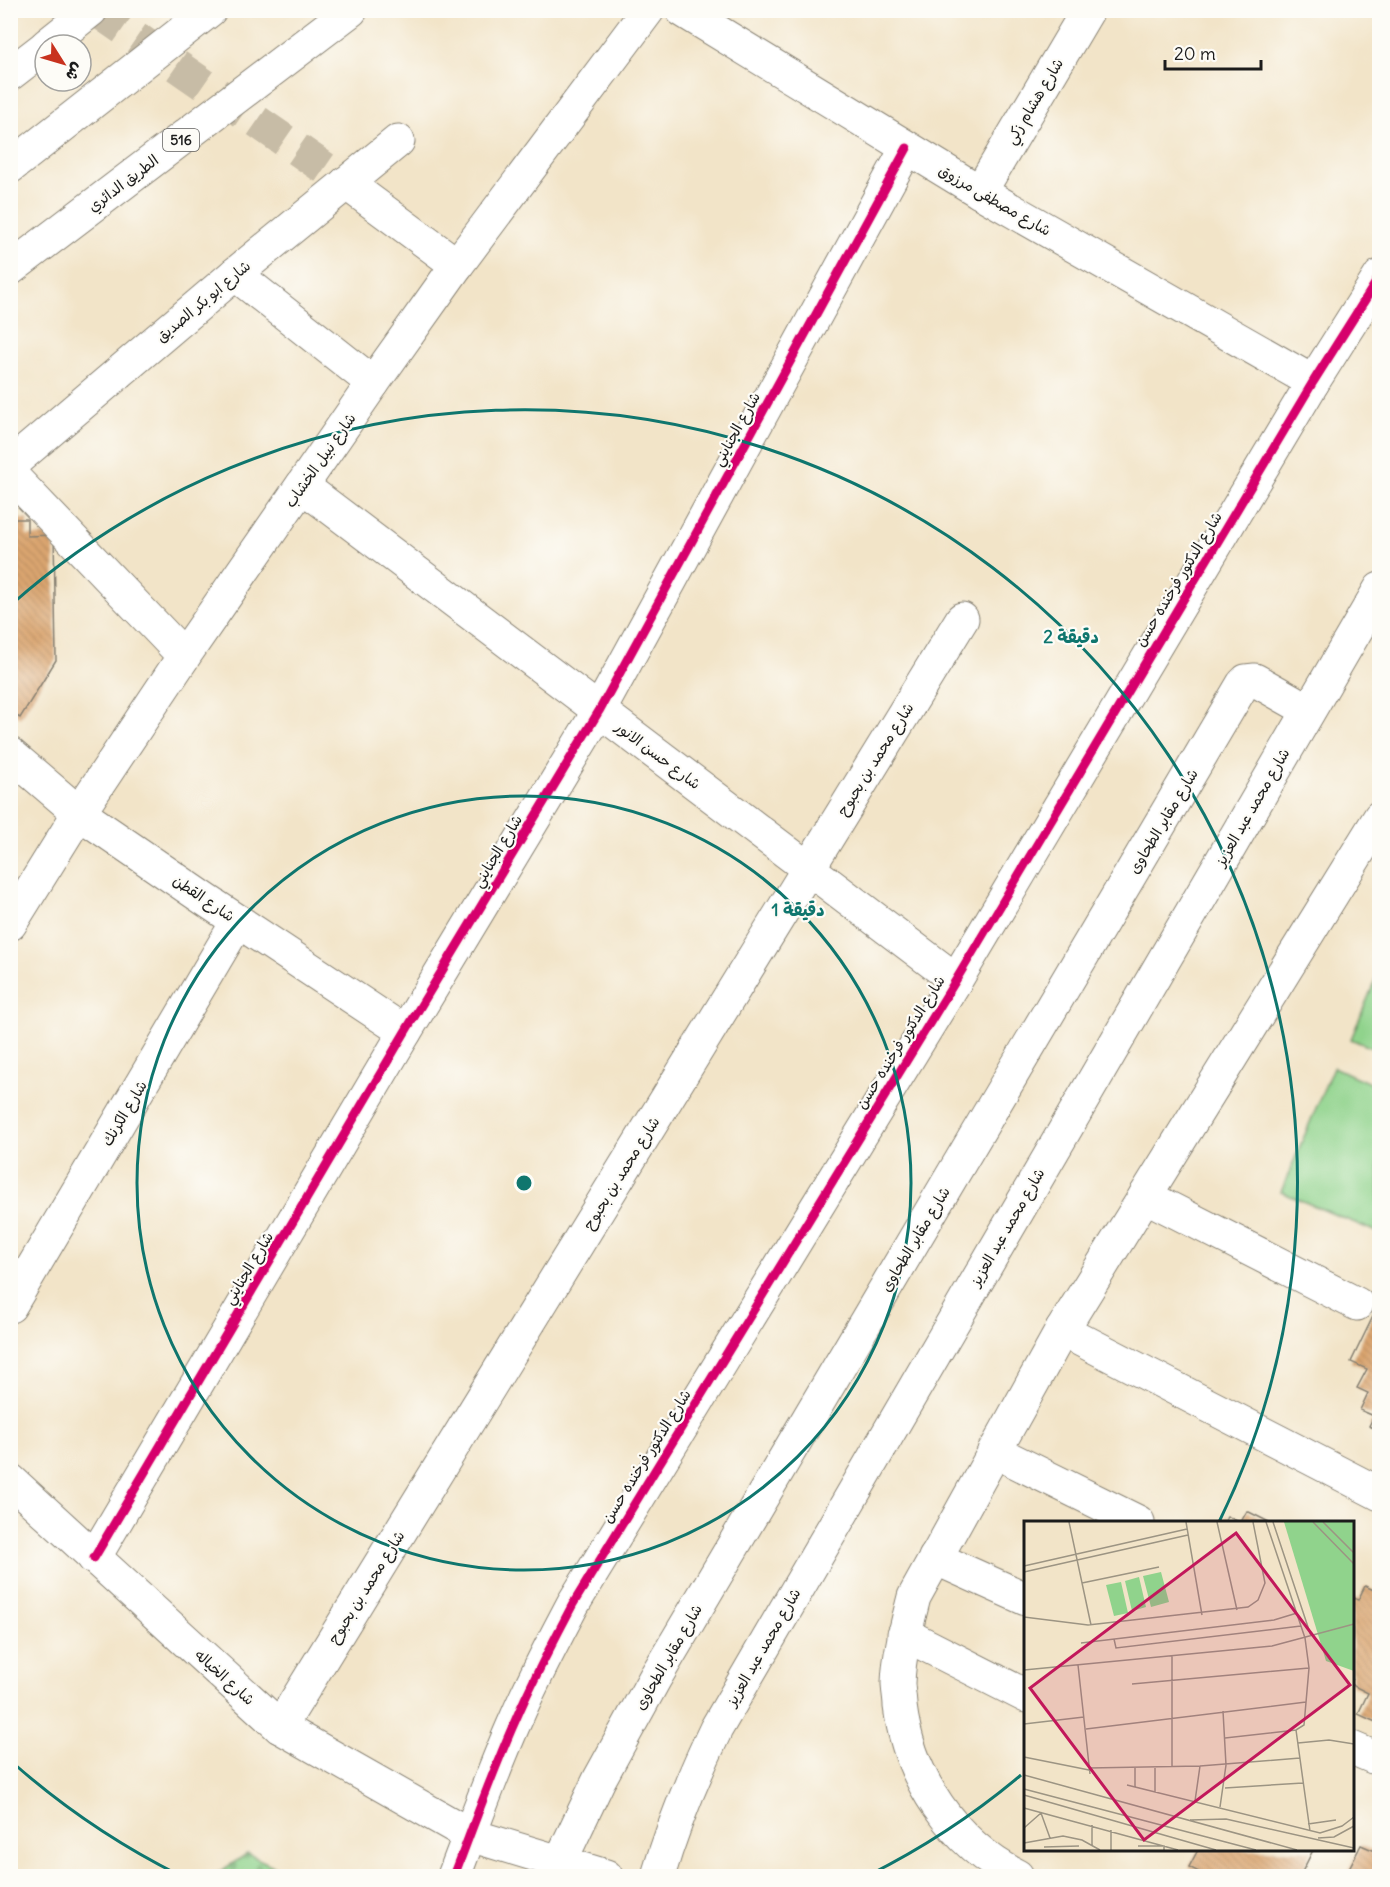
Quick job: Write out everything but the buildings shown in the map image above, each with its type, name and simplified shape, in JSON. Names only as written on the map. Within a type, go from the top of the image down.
[{"type":"main road","points":[[62,33],[91,10]]},
{"type":"main road","points":[[10,167],[210,10]]},
{"type":"main road","name":"الطريق الدائري","points":[[10,269],[351,10]]},
{"type":"main road","name":"شارع نبيل الخشاب","points":[[10,924],[184,656],[373,383],[457,265],[648,10]]},
{"type":"main road","name":"شارع مصطفى مرزوق","points":[[682,10],[980,192],[1313,382]]},
{"type":"main road","name":"شارع هشام زكي","points":[[980,192],[1088,10]]},
{"type":"main road","points":[[10,74],[33,56]]},
{"type":"main road","name":"شارع ابو بكر الصديق","points":[[10,465],[235,274],[398,141]]},
{"type":"main road","name":"شارع الجنايني","points":[[94,1558],[405,1032],[599,711],[907,148]]},
{"type":"main road","points":[[346,183],[457,265]]},
{"type":"main road","points":[[235,274],[373,383]]},
{"type":"main road","name":"شارع الدكتور فرخنده حسن","points":[[455,1876],[516,1718],[573,1604],[956,980],[1313,382],[1380,276]]},
{"type":"main road","points":[[10,474],[184,656]]},
{"type":"main road","name":"شارع حسن الانور","points":[[302,486],[956,980]]},
{"type":"main road","name":"شارع محمد عبد العزيز","points":[[658,1876],[666,1847],[689,1787],[716,1729],[1380,589]]},
{"type":"main road","name":"شارع محمد بن بحبوح","points":[[280,1726],[962,619]]},
{"type":"main road","name":"شارع مقابر الطحاوى","points":[[560,1862],[599,1780],[655,1678],[1243,684],[1246,681],[1255,681],[1308,710]]},
{"type":"main road","name":"شارع القطن","points":[[10,754],[80,813],[405,1032]]},
{"type":"main road","points":[[1017,1876],[1002,1869],[967,1842],[938,1808],[917,1770],[903,1728],[898,1684],[904,1634],[914,1598],[934,1558],[1062,1330],[1380,817]]},
{"type":"main road","name":"شارع الكرنك","points":[[10,1306],[238,921]]},
{"type":"main road","points":[[1145,1196],[1357,1304]]},
{"type":"main road","points":[[1062,1330],[1380,1494]]},
{"type":"main road","points":[[994,1451],[1136,1521]]},
{"type":"main road","name":"شارع الخياله","points":[[10,1480],[280,1726],[470,1835],[606,1876]]},
{"type":"main road","points":[[934,1558],[1024,1598]]},
{"type":"main road","points":[[904,1634],[1024,1695]]},
{"type":"main road","points":[[1354,1748],[1380,1760]]},
{"type":"green space","points":[[1379,971],[1379,1051],[1351,1039]]},
{"type":"green space","points":[[1333,1067],[1379,1087],[1379,1233],[1281,1192]]},
{"type":"green space","points":[[248,1854],[294,1876],[213,1876]]},
{"type":"tunnel","points":[[96,10],[346,183]]},
{"type":"cycle path","points":[[94,1558],[405,1032],[599,711],[907,148]]},
{"type":"cycle path","points":[[454,1876],[508,1738],[536,1675],[573,1604],[956,980],[1313,382],[1380,276]]}]
